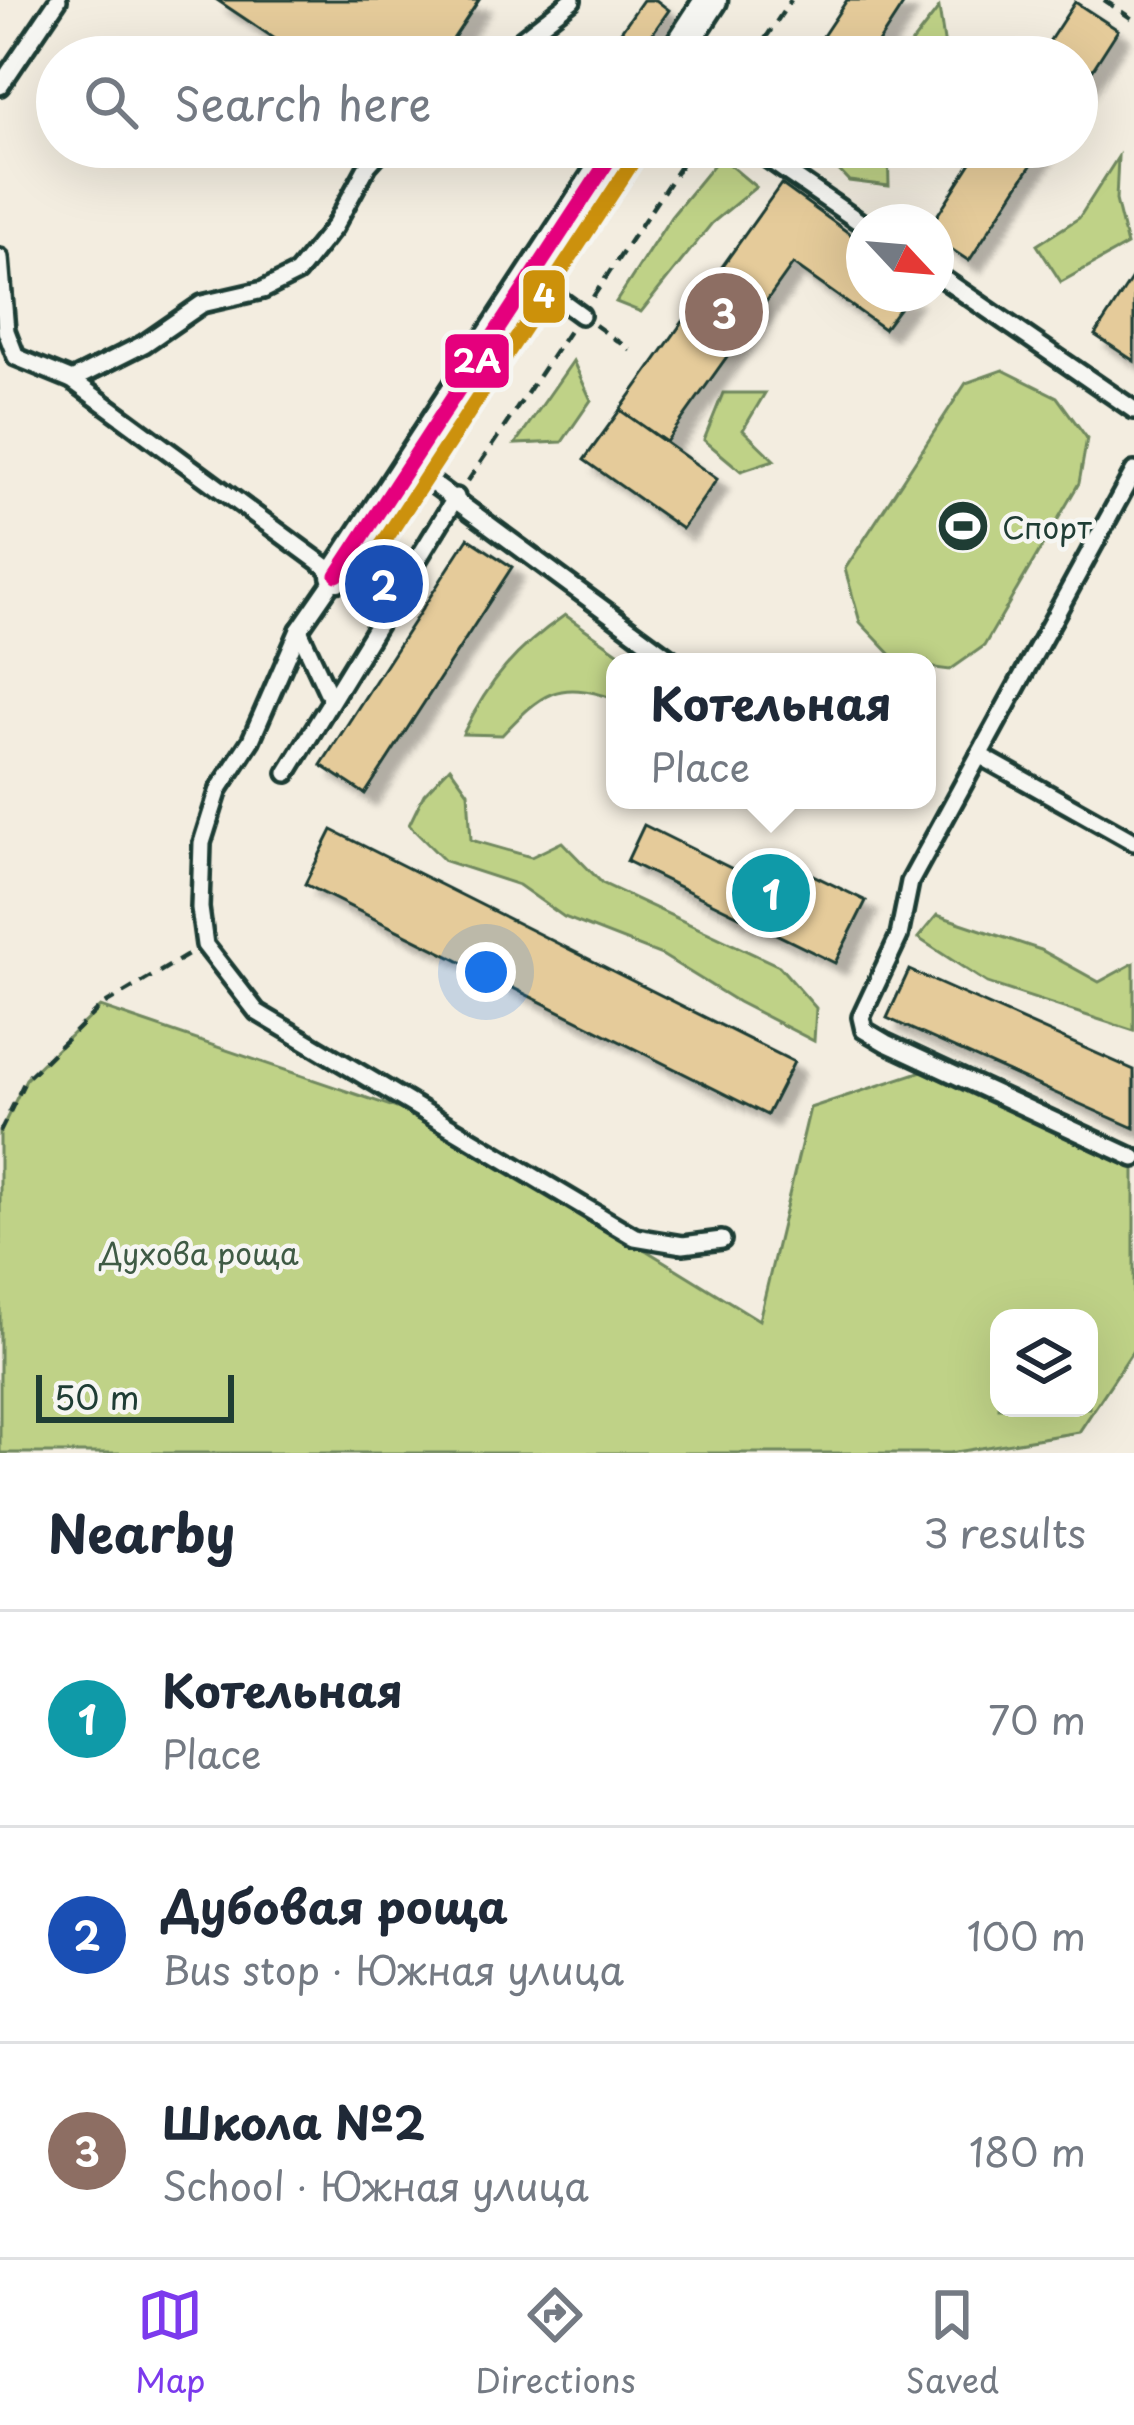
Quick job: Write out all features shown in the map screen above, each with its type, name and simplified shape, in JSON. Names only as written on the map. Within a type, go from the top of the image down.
[{"type":"street","points":[[687,36],[708,1]]},
{"type":"street","points":[[337,575],[603,168]]},
{"type":"lane","points":[[0,86],[58,0]]},
{"type":"lane","points":[[526,36],[572,0]]},
{"type":"lane","points":[[72,380],[144,344],[202,304],[263,290],[297,273],[334,227],[366,168]]},
{"type":"lane","points":[[781,168],[846,213]]},
{"type":"lane","points":[[0,258],[6,331],[16,357],[72,380],[337,575],[299,630],[251,740],[219,789],[202,843],[200,908],[205,945],[257,1012],[635,1238],[683,1245],[722,1240]]},
{"type":"lane","points":[[532,280],[581,315]]},
{"type":"lane","points":[[954,286],[1134,410]]},
{"type":"lane","points":[[409,466],[663,653]]},
{"type":"lane","points":[[1134,471],[910,882],[899,936],[861,1017],[864,1030],[886,1043],[1134,1158]]},
{"type":"lane","points":[[287,773],[456,497]]},
{"type":"lane","points":[[299,630],[331,699]]},
{"type":"lane","points":[[979,755],[1134,842]]},
{"type":"path","points":[[767,36],[791,0]]},
{"type":"path","points":[[1104,0],[1134,20]]},
{"type":"path","points":[[581,315],[630,350]]},
{"type":"path","points":[[0,1132],[26,1079],[100,1007],[205,945]]},
{"type":"green space","points":[[939,8],[943,36],[917,36]]},
{"type":"green space","points":[[1118,157],[1116,200],[1127,245],[1061,282],[1037,245],[1079,218]]},
{"type":"green space","points":[[711,168],[733,168],[756,187],[712,223],[641,312],[616,302],[671,217]]},
{"type":"green space","points":[[837,168],[889,168],[889,186],[849,181]]},
{"type":"green space","points":[[573,361],[591,400],[562,442],[515,444]]},
{"type":"green space","name":"Спорт","points":[[1003,370],[1057,397],[1087,438],[1079,483],[984,646],[950,670],[936,668],[936,653],[889,653],[860,622],[845,569],[966,383]]},
{"type":"green space","points":[[723,393],[765,393],[743,430],[774,460],[741,471],[704,440]]},
{"type":"green space","points":[[565,615],[619,653],[606,653],[606,696],[578,690],[552,694],[528,709],[502,735],[463,734],[505,667]]},
{"type":"green space","points":[[450,767],[468,792],[471,840],[531,857],[562,842],[602,883],[779,966],[816,1008],[814,1041],[662,955],[564,917],[519,885],[445,861],[409,825],[424,794]]},
{"type":"green space","points":[[937,915],[1041,950],[1099,982],[1134,963],[1134,1031],[987,983],[918,938]]},
{"type":"green space","name":"Духова роща","points":[[100,1007],[438,1122],[759,1320],[810,1108],[931,1068],[1134,1164],[1134,1349],[1098,1403],[1098,1309],[990,1309],[990,1417],[1089,1417],[1079,1432],[950,1453],[0,1453],[0,1132],[26,1079]]},
{"type":"building","points":[[217,0],[479,0],[455,36],[271,36]]},
{"type":"building","points":[[643,0],[656,0],[669,10],[651,36],[618,36]]},
{"type":"building","points":[[847,0],[906,0],[883,36],[823,36]]},
{"type":"building","points":[[1075,2],[1118,30],[1098,61],[1098,36],[1053,36]]},
{"type":"building","points":[[968,168],[1029,168],[969,261],[954,251],[954,204],[945,204]]},
{"type":"building","points":[[781,184],[846,231],[846,302],[793,264],[666,442],[620,410]]},
{"type":"building","points":[[1134,275],[1134,361],[1095,335]]},
{"type":"building","points":[[860,312],[897,312],[884,329]]},
{"type":"building","points":[[620,410],[717,479],[682,529],[584,460]]},
{"type":"building","points":[[468,538],[512,567],[365,794],[321,765]]},
{"type":"building","points":[[644,825],[765,885],[778,858],[866,901],[835,963],[627,861]]},
{"type":"building","points":[[332,830],[794,1062],[767,1115],[305,884]]},
{"type":"building","points":[[909,970],[1134,1070],[1134,1128],[887,1018]]},
{"type":"transit line","name":"2А","points":[[337,575],[603,168]]},
{"type":"transit line","name":"4","points":[[355,586],[628,168]]},
{"type":"place","name":"Школа №2","points":[[724,312]]},
{"type":"place","name":"Спорт","points":[[963,526]]},
{"type":"place","name":"Дубовая роща","points":[[384,584]]},
{"type":"place","name":"Котельная","points":[[771,893]]}]
